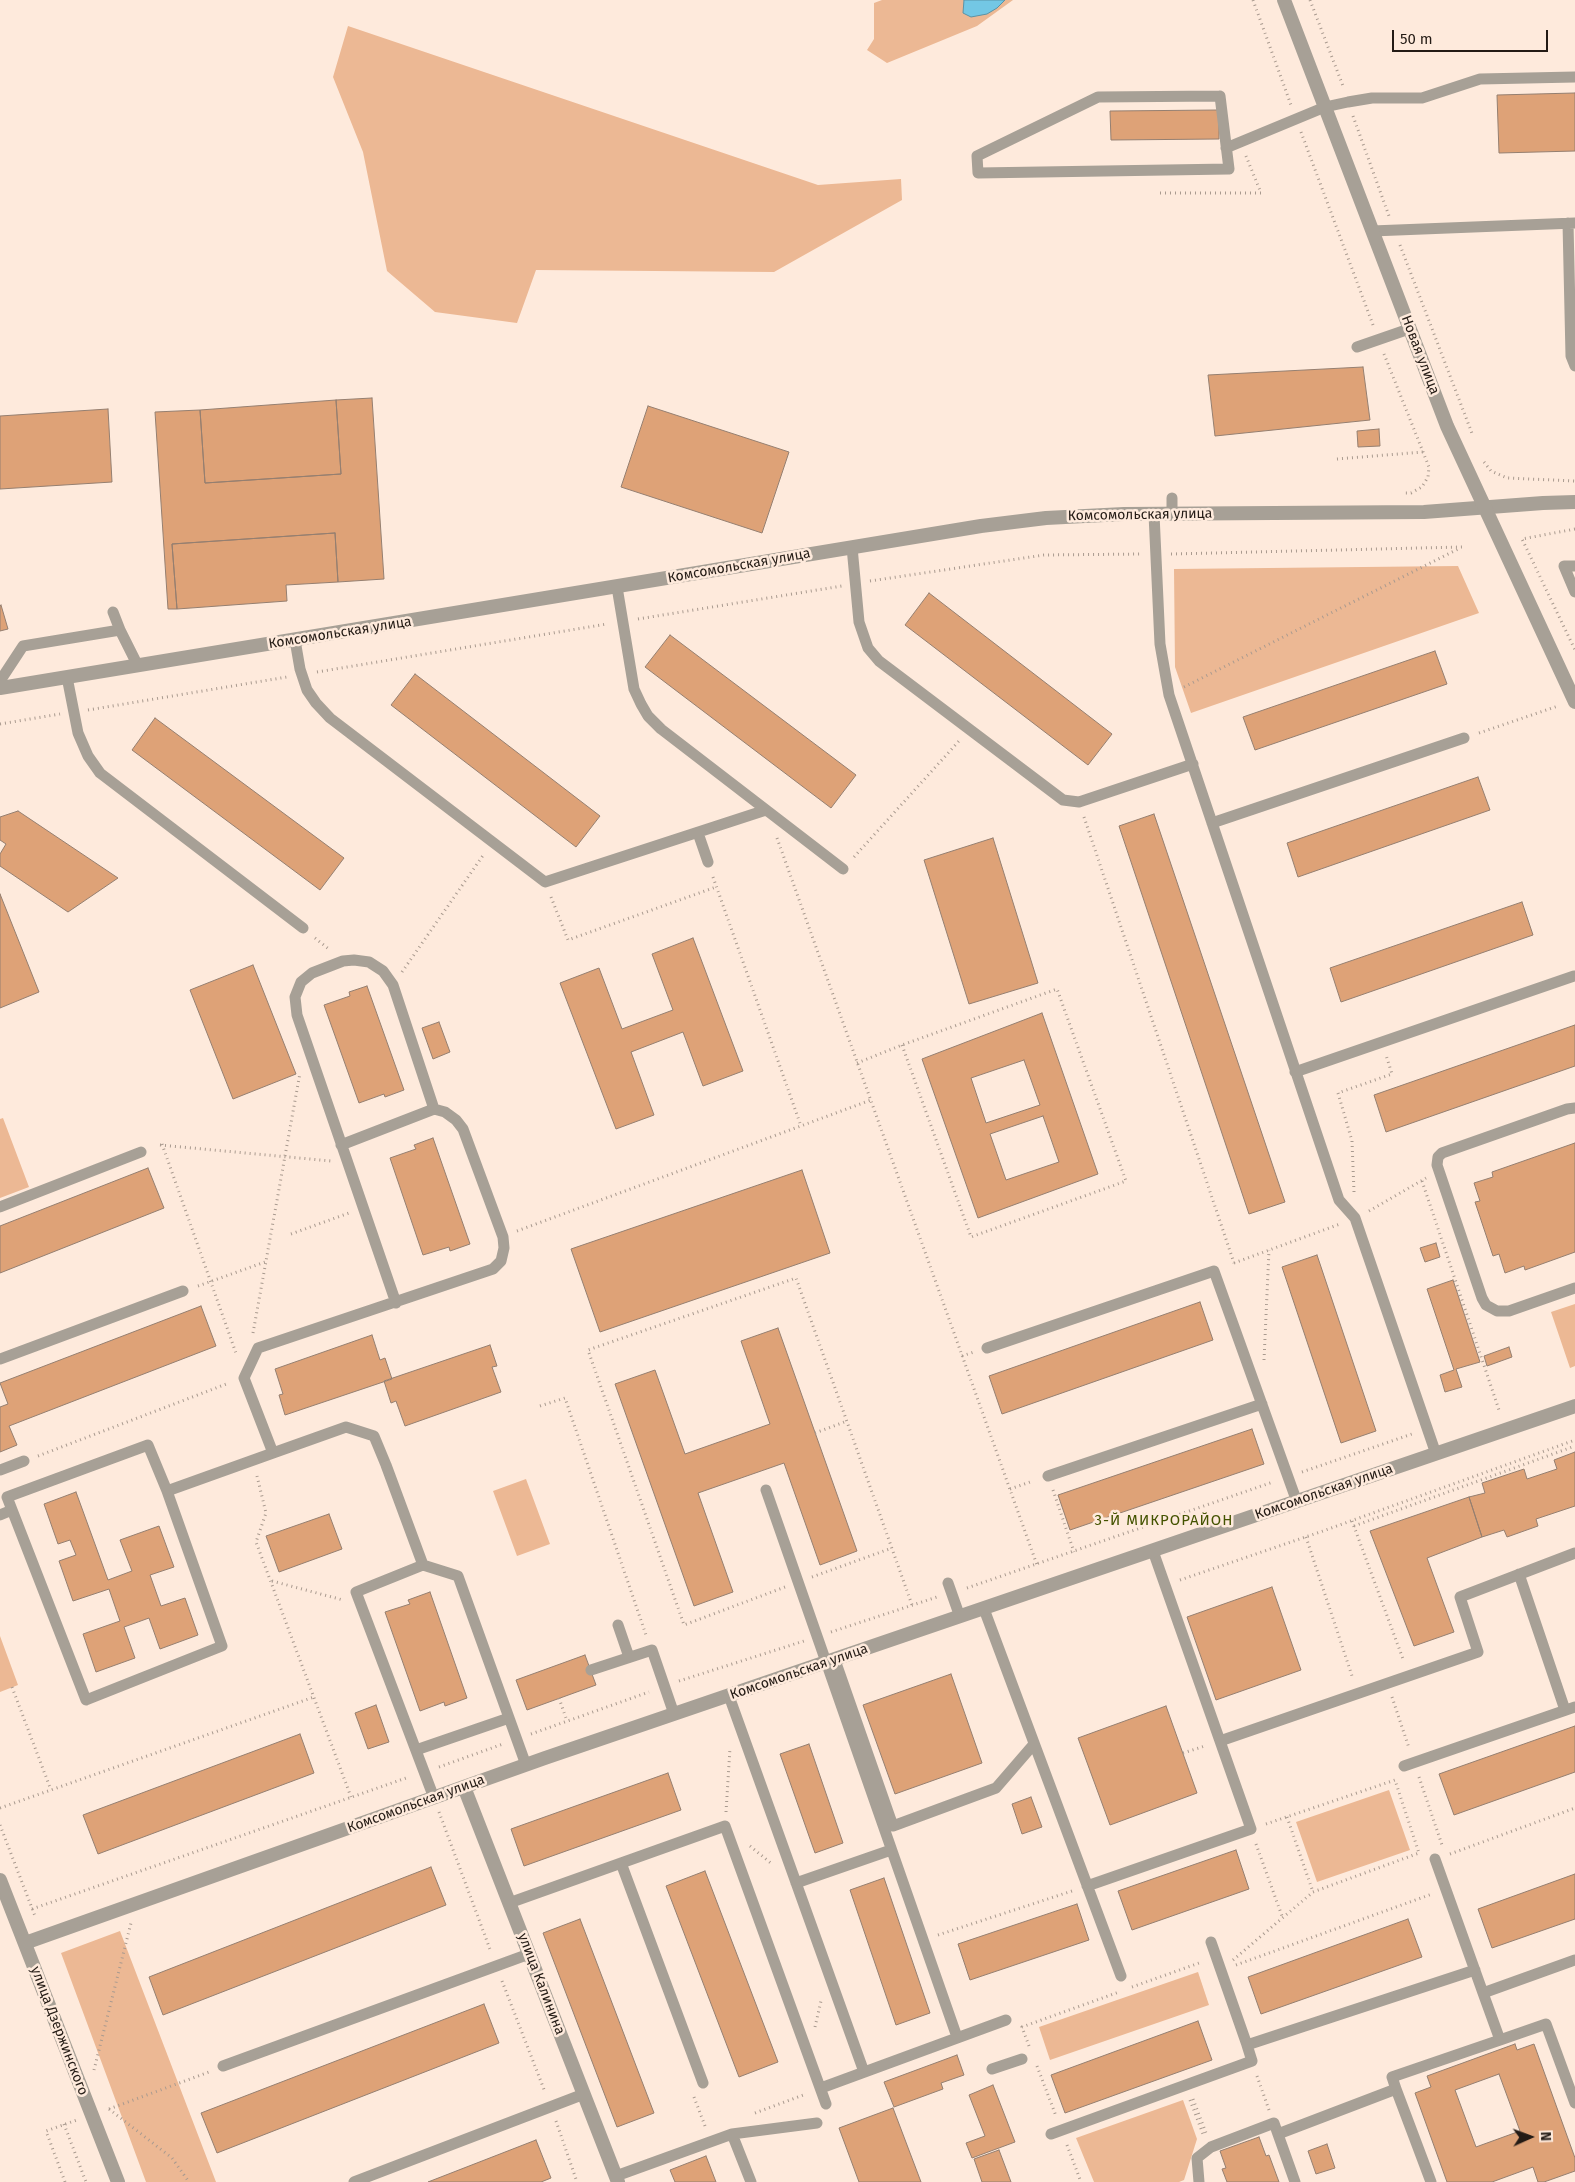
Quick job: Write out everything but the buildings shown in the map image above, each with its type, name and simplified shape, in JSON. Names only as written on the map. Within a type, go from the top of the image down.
[{"type":"street","name":"Новая улица","points":[[1284,0],[1447,426],[1575,702]]},
{"type":"street","name":"Комсомольская улица","points":[[0,688],[981,526],[1046,518],[1154,514],[1424,512],[1543,502],[1575,502]]},
{"type":"street","name":"Комсомольская улица","points":[[25,1943],[436,1803],[464,1787],[526,1765],[1575,1406]]},
{"type":"street","name":"улица Калинина","points":[[464,1787],[617,2179]]},
{"type":"street","name":"улица Дзержинского","points":[[0,1880],[3,1898],[25,1943],[118,2182]]},
{"type":"lane","points":[[1226,148],[1325,107],[1348,102],[1372,98],[1422,98],[1480,79],[1575,77]]},
{"type":"lane","points":[[1220,96],[1226,148],[1229,169],[978,173],[977,156],[1098,97],[1220,96]]},
{"type":"lane","points":[[1372,231],[1572,223],[1573,320],[1571,356],[1575,366]]},
{"type":"lane","points":[[1357,348],[1409,328]]},
{"type":"lane","points":[[1172,498],[1172,514]]},
{"type":"lane","points":[[1154,514],[1160,644],[1169,694],[1339,1200],[1356,1218],[1436,1454]]},
{"type":"lane","points":[[852,547],[859,622],[868,648],[879,661],[1063,800],[1079,802],[1192,764]]},
{"type":"lane","points":[[1575,566],[1564,566],[1575,592]]},
{"type":"lane","points":[[617,587],[634,689],[648,716],[661,729],[843,869]]},
{"type":"lane","points":[[113,612],[138,666]]},
{"type":"lane","points":[[0,681],[23,646],[120,630]]},
{"type":"lane","points":[[295,640],[307,690],[330,718],[545,882],[766,810]]},
{"type":"lane","points":[[67,677],[78,733],[88,756],[100,773],[303,928]]},
{"type":"lane","points":[[1212,823],[1464,738]]},
{"type":"lane","points":[[698,832],[708,862]]},
{"type":"lane","points":[[396,1302],[297,1015],[295,997],[301,982],[312,973],[343,961],[369,962],[383,971],[393,985],[434,1109]]},
{"type":"lane","points":[[1296,1072],[1574,976]]},
{"type":"lane","points":[[1575,1108],[1567,1109],[1442,1153],[1438,1157],[1437,1165],[1486,1305],[1497,1311],[1509,1311],[1575,1288]]},
{"type":"lane","points":[[272,1453],[244,1378],[258,1348],[492,1269],[501,1261],[504,1248],[503,1237],[463,1129],[446,1112],[434,1109],[342,1145]]},
{"type":"lane","points":[[0,1207],[141,1152]]},
{"type":"lane","points":[[986,1348],[1212,1265],[1297,1502]]},
{"type":"lane","points":[[0,1359],[183,1292]]},
{"type":"lane","points":[[1048,1476],[1262,1404]]},
{"type":"lane","points":[[167,1491],[346,1427],[374,1436],[422,1565]]},
{"type":"lane","points":[[148,1445],[167,1491],[222,1646],[86,1700],[7,1497],[148,1445]]},
{"type":"lane","points":[[0,1470],[24,1461]]},
{"type":"lane","points":[[766,1490],[798,1582],[894,1826],[996,1788],[1034,1744]]},
{"type":"lane","points":[[0,1515],[12,1510]]},
{"type":"lane","points":[[1087,1886],[1251,1830],[1153,1551]]},
{"type":"lane","points":[[1220,1741],[1478,1652],[1460,1597],[1575,1553]]},
{"type":"lane","points":[[436,1803],[356,1592],[422,1565],[458,1576],[526,1765]]},
{"type":"lane","points":[[1404,1766],[1570,1708],[1519,1574]]},
{"type":"lane","points":[[948,1583],[960,1617]]},
{"type":"lane","points":[[984,1609],[1121,1976]]},
{"type":"lane","points":[[618,1625],[629,1657]]},
{"type":"lane","points":[[591,1670],[652,1650],[674,1714]]},
{"type":"lane","points":[[830,1661],[891,1850],[957,2037]]},
{"type":"lane","points":[[729,1696],[864,2072]]},
{"type":"lane","points":[[416,1750],[508,1718]]},
{"type":"lane","points":[[509,1903],[725,1826],[826,2104]]},
{"type":"lane","points":[[796,1883],[891,1850]]},
{"type":"lane","points":[[1440,1857],[1446,1889],[1500,2040]]},
{"type":"lane","points":[[620,1863],[703,2083]]},
{"type":"lane","points":[[1056,2132],[1252,2061],[1211,1942]]},
{"type":"lane","points":[[223,2066],[529,1954]]},
{"type":"lane","points":[[1483,1993],[1575,1960]]},
{"type":"lane","points":[[1247,2045],[1475,1970]]},
{"type":"lane","points":[[821,2088],[1006,2020]]},
{"type":"lane","points":[[1431,2182],[1392,2077],[1546,2024],[1575,2103]]},
{"type":"lane","points":[[992,2070],[1027,2057]]},
{"type":"lane","points":[[1199,2182],[1197,2158],[1210,2148],[1276,2129],[1396,2089]]},
{"type":"lane","points":[[354,2182],[584,2094]]},
{"type":"lane","points":[[617,2179],[732,2134],[817,2123]]},
{"type":"lane","points":[[1276,2129],[1296,2182]]},
{"type":"lane","points":[[732,2134],[751,2182]]},
{"type":"path","points":[[1252,0],[1379,340],[1430,467],[1428,477],[1422,487],[1411,493],[1400,493]]},
{"type":"path","points":[[1310,0],[1475,442]]},
{"type":"path","points":[[1160,193],[1261,193],[1244,153]]},
{"type":"path","points":[[1337,459],[1423,452]]},
{"type":"path","points":[[1481,457],[1491,471],[1507,478],[1575,481]]},
{"type":"path","points":[[1575,530],[1522,539],[1575,650]]},
{"type":"path","points":[[0,724],[1044,555],[1462,547],[1169,694]]},
{"type":"path","points":[[1486,730],[1537,713]]},
{"type":"path","points":[[843,869],[970,729]]},
{"type":"path","points":[[1079,802],[1234,1264]]},
{"type":"path","points":[[776,837],[1037,1565],[1427,1429]]},
{"type":"path","points":[[393,985],[493,842]]},
{"type":"path","points":[[708,862],[801,1126]]},
{"type":"path","points":[[545,882],[568,940],[716,887]]},
{"type":"path","points":[[303,928],[343,961]]},
{"type":"path","points":[[857,1063],[902,1045],[1058,989],[1126,1181],[971,1237],[902,1045]]},
{"type":"path","points":[[1356,1218],[1352,1141],[1338,1093],[1392,1074],[1382,1042]]},
{"type":"path","points":[[252,1339],[300,1069]]},
{"type":"path","points":[[530,1226],[871,1100]]},
{"type":"path","points":[[24,1461],[244,1378],[162,1144],[348,1162]]},
{"type":"path","points":[[1212,1265],[1234,1264],[1356,1218],[1428,1177]]},
{"type":"path","points":[[1422,1181],[1500,1413]]},
{"type":"path","points":[[292,1234],[363,1208]]},
{"type":"path","points":[[1264,1366],[1269,1250]]},
{"type":"path","points":[[183,1292],[266,1261]]},
{"type":"path","points":[[892,1548],[684,1625],[588,1350],[796,1278],[847,1421],[892,1548],[912,1605]]},
{"type":"path","points":[[540,1406],[565,1398],[652,1650]]},
{"type":"path","points":[[816,1433],[847,1421]]},
{"type":"path","points":[[1165,1585],[1352,1521],[1575,1440]]},
{"type":"path","points":[[1354,1526],[1575,1446]]},
{"type":"path","points":[[272,1453],[257,1475],[266,1513],[256,1542],[351,1798]]},
{"type":"path","points":[[1010,1489],[1048,1476],[1074,1552]]},
{"type":"path","points":[[1352,1521],[1403,1659]]},
{"type":"path","points":[[1306,1537],[1358,1693]]},
{"type":"path","points":[[271,1581],[361,1605]]},
{"type":"path","points":[[12,1687],[51,1790]]},
{"type":"path","points":[[0,1808],[314,1697]]},
{"type":"path","points":[[558,1698],[567,1721]]},
{"type":"path","points":[[1183,1753],[1220,1741]]},
{"type":"path","points":[[730,1747],[725,1826],[796,1883]]},
{"type":"path","points":[[1282,1916],[1251,1830],[1401,1778]]},
{"type":"path","points":[[1221,1970],[1282,1916],[1313,1892],[1419,1853],[1395,1780]]},
{"type":"path","points":[[436,1803],[577,2182]]},
{"type":"path","points":[[1440,1857],[1575,1808]]},
{"type":"path","points":[[1287,1817],[1313,1892]]},
{"type":"path","points":[[0,1825],[43,1937]]},
{"type":"path","points":[[923,1940],[1087,1886]]},
{"type":"path","points":[[1221,1970],[1446,1889]]},
{"type":"path","points":[[94,2070],[133,1916]]},
{"type":"path","points":[[808,2054],[822,1999]]},
{"type":"path","points":[[1022,2028],[1027,2057]]},
{"type":"path","points":[[1252,2061],[1276,2129]]},
{"type":"path","points":[[1036,2065],[1056,2132],[1081,2182]]},
{"type":"path","points":[[189,2182],[172,2158],[108,2109],[223,2066]]},
{"type":"path","points":[[1186,2085],[1210,2148]]},
{"type":"path","points":[[65,2182],[46,2132],[64,2124],[86,2182]]},
{"type":"shaded area","points":[[882,0],[1013,0],[977,26],[887,63],[867,50],[874,39],[874,3]]},
{"type":"shaded area","points":[[348,26],[818,185],[901,179],[902,200],[774,272],[536,270],[517,323],[435,312],[387,271],[363,152],[333,77]]},
{"type":"shaded area","points":[[1458,566],[1479,613],[1191,713],[1175,667],[1174,569]]},
{"type":"shaded area","points":[[3,1118],[29,1187],[0,1198],[0,1119]]},
{"type":"shaded area","points":[[1575,1304],[1575,1366],[1570,1368],[1551,1312]]},
{"type":"shaded area","points":[[526,1479],[550,1544],[517,1556],[493,1491]]},
{"type":"shaded area","points":[[0,1636],[18,1685],[0,1692]]},
{"type":"shaded area","points":[[1389,1790],[1410,1850],[1317,1882],[1296,1822]]},
{"type":"shaded area","points":[[120,1931],[216,2182],[146,2182],[61,1953]]},
{"type":"shaded area","points":[[1198,1972],[1209,2005],[1050,2060],[1039,2027]]},
{"type":"shaded area","points":[[1183,2100],[1197,2139],[1184,2180],[1179,2182],[1094,2182],[1076,2138]]},
{"type":"water","points":[[964,0],[1005,0],[987,14],[971,17],[963,13]]},
{"type":"district","name":"3-Й МИКРОРАЙОН","points":[[1164,1521]]}]
